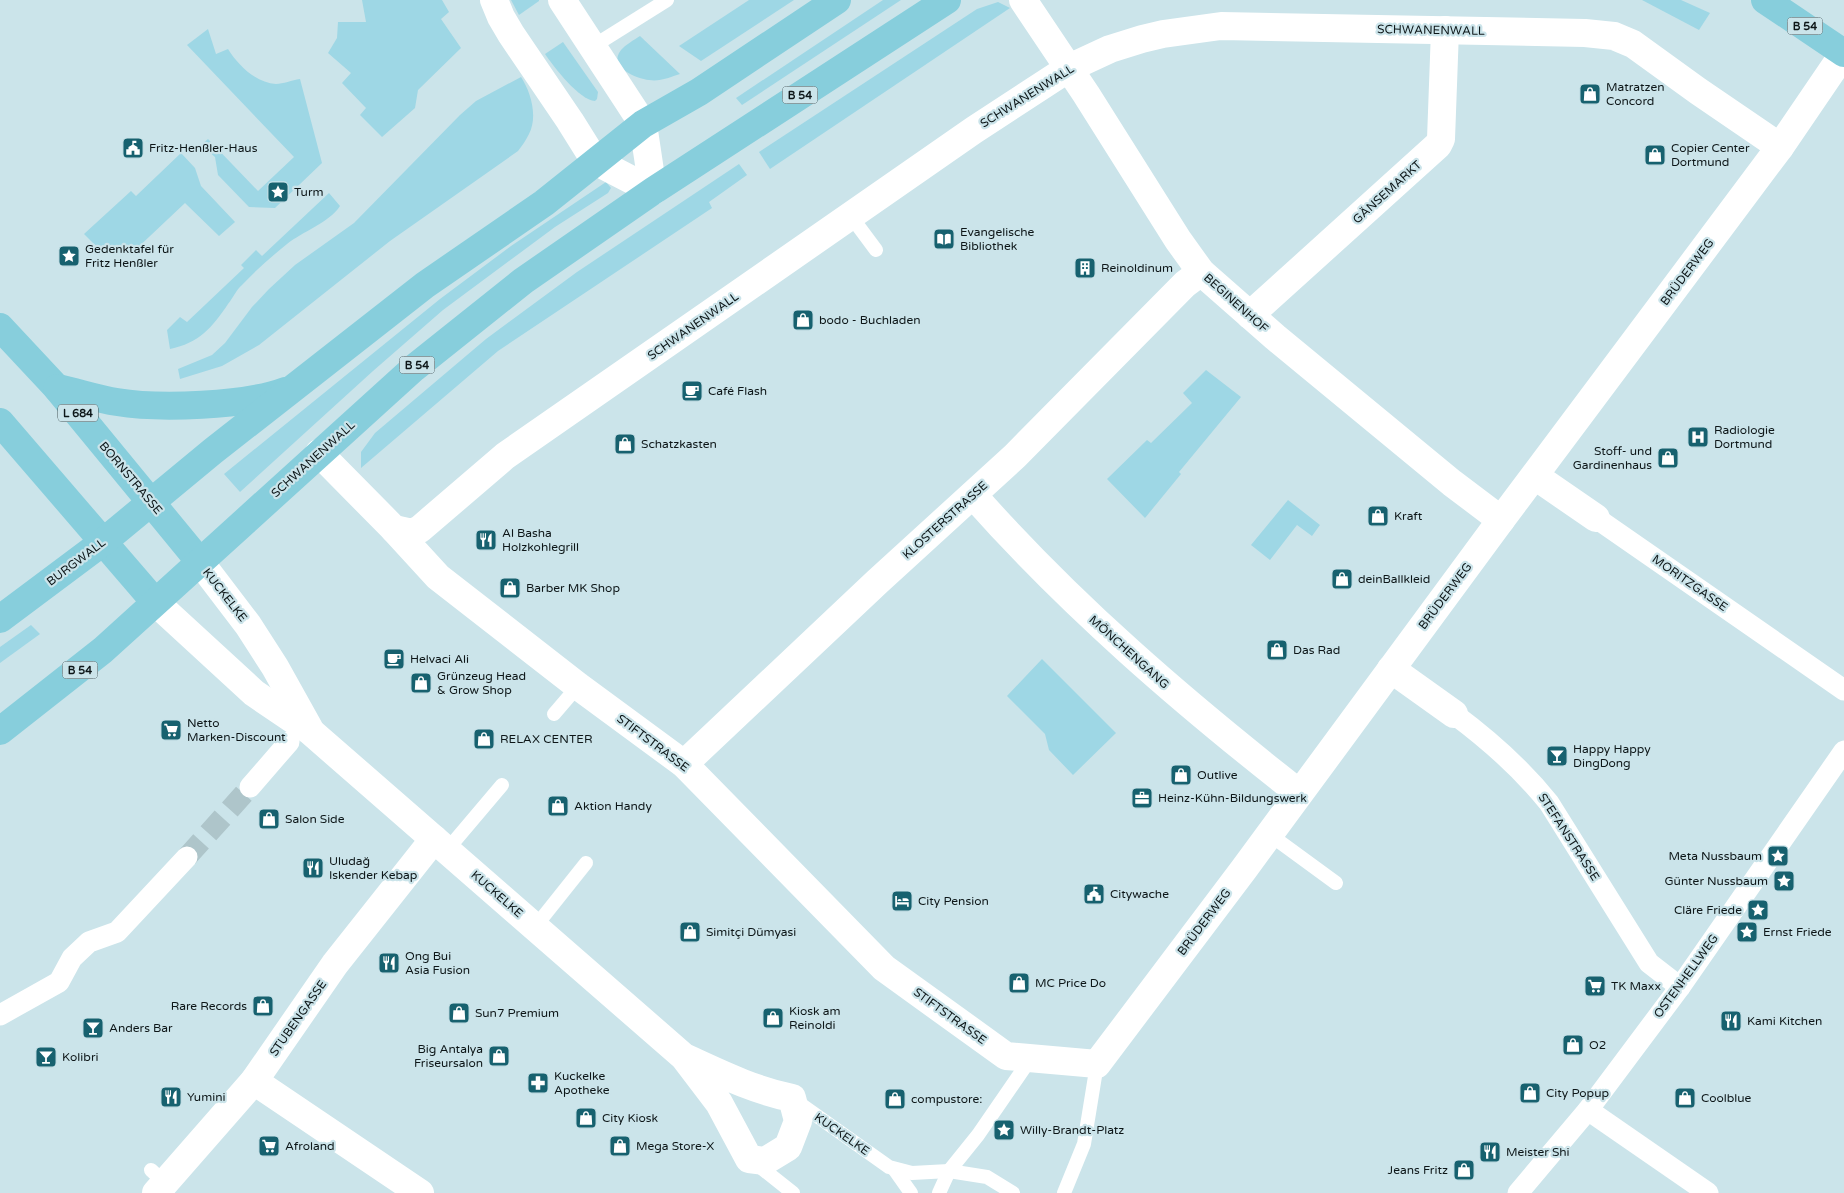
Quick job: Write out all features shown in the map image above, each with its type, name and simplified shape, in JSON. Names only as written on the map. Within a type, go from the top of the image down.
[{"type":"main road","points":[[152,503],[213,451],[298,386],[425,284],[544,203],[643,124],[699,92],[837,0]]},
{"type":"main road","name":"SCHWANENWALL","points":[[155,602],[414,368],[523,281],[653,191],[947,0]]},
{"type":"main road","name":"B 54","points":[[1765,0],[1844,53]]},
{"type":"main road","name":"BORNSTRASSE","points":[[0,327],[57,388],[200,562]]},
{"type":"main road","points":[[57,388],[118,402],[168,406],[250,400],[272,396],[298,386]]},
{"type":"main road","points":[[0,422],[155,602]]},
{"type":"main road","name":"BURGWALL","points":[[0,619],[152,503]]},
{"type":"main road","name":"B 54","points":[[0,731],[80,670],[155,602]]},
{"type":"street","points":[[494,0],[511,34],[595,161],[653,191]]},
{"type":"street","points":[[562,0],[643,124],[653,191]]},
{"type":"street","name":"BEGINENHOF","points":[[1023,0],[1069,68],[1178,240],[1201,272],[1452,484],[1501,520]]},
{"type":"street","name":"SCHWANENWALL","points":[[394,529],[412,533],[420,529],[505,456],[974,130],[1069,68],[1110,49],[1142,39],[1163,34],[1221,26],[1585,33],[1614,36],[1634,44],[1698,91],[1780,147]]},
{"type":"street","name":"GÄNSEMARKT","points":[[1250,315],[1438,145],[1441,139],[1445,30]]},
{"type":"street","name":"BRÜDERWEG","points":[[1097,1064],[1780,147],[1844,53]]},
{"type":"street","name":"KLOSTERSTRASSE","points":[[684,764],[870,589],[1016,456],[1185,284],[1201,272]]},
{"type":"street","name":"STIFTSTRASSE","points":[[319,453],[438,577],[578,686],[684,764],[884,968],[1018,1057]]},
{"type":"street","name":"MORITZGASSE","points":[[1535,476],[1844,690]]},
{"type":"street","name":"MÖNCHENGANG","points":[[973,495],[1093,619],[1172,691],[1299,793]]},
{"type":"street","name":"KUCKELKE","points":[[200,562],[248,625],[275,667],[300,737]]},
{"type":"street","name":"KUCKELKE","points":[[155,602],[300,737],[440,845],[684,1056],[719,1104],[749,1159],[765,1161],[788,1147],[798,1121],[792,1098],[768,1093],[741,1083],[684,1056]]},
{"type":"street","name":"STEFANSTRASSE","points":[[1391,669],[1491,742],[1536,787],[1549,803],[1649,962],[1680,987]]},
{"type":"street","points":[[250,787],[300,737]]},
{"type":"street","name":"OSTENHELLWEG","points":[[1518,1193],[1588,1110],[1680,987],[1844,751]]},
{"type":"street","name":"STUBENGASSE","points":[[157,1182],[254,1081],[335,964],[440,845]]},
{"type":"street","points":[[0,1015],[58,982],[72,958],[89,942],[117,932],[186,857]]},
{"type":"street","points":[[1018,1057],[1097,1064]]},
{"type":"street","points":[[254,1081],[417,1192]]},
{"type":"street","points":[[1588,1110],[1708,1193]]},
{"type":"lane","points":[[592,47],[667,0]]},
{"type":"lane","points":[[850,215],[876,250]]},
{"type":"lane","points":[[554,714],[578,686]]},
{"type":"lane","points":[[440,845],[502,784]]},
{"type":"lane","points":[[1269,834],[1336,883]]},
{"type":"lane","points":[[535,927],[586,863]]},
{"type":"lane","points":[[939,1193],[949,1171],[978,1135],[1018,1057]]},
{"type":"lane","points":[[1064,1193],[1084,1144],[1097,1064]]},
{"type":"lane","name":"KUCKELKE","points":[[792,1098],[894,1169],[911,1193]]},
{"type":"lane","name":"KUCKELKE","points":[[749,1159],[793,1193]]},
{"type":"lane","name":"KUCKELKE","points":[[894,1169],[912,1173],[949,1171]]},
{"type":"lane","points":[[949,1171],[987,1177],[1013,1193]]},
{"type":"shaded area","points":[[362,0],[442,0],[449,12],[441,19],[461,48],[418,90],[415,108],[382,137],[360,115],[366,108],[342,83],[351,73],[328,53],[337,38],[338,22],[366,22]]},
{"type":"shaded area","points":[[511,0],[539,0],[539,1],[519,15]]},
{"type":"shaded area","points":[[749,0],[794,0],[701,61],[679,46]]},
{"type":"shaded area","points":[[883,0],[901,0],[742,105],[736,98]]},
{"type":"shaded area","points":[[1642,0],[1681,0],[1710,13],[1699,30]]},
{"type":"shaded area","points":[[998,2],[1010,8],[770,169],[759,152],[977,9]]},
{"type":"shaded area","points":[[208,29],[216,54],[228,49],[242,67],[255,77],[276,84],[300,79],[322,163],[275,208],[249,207],[218,175],[215,157],[201,145],[208,139],[258,191],[294,157],[187,45]]},
{"type":"shaded area","points":[[640,36],[680,74],[661,80],[649,80],[631,75],[625,71],[618,62],[618,56],[627,44]]},
{"type":"shaded area","points":[[563,42],[598,92],[595,101],[582,95],[575,89],[545,54]]},
{"type":"shaded area","points":[[521,77],[530,97],[533,120],[529,134],[518,151],[390,241],[259,345],[222,366],[180,379],[178,369],[212,355],[225,343],[252,307],[269,289],[295,265],[354,223],[460,115],[476,101]]},
{"type":"shaded area","points":[[181,153],[195,168],[201,186],[235,222],[219,236],[185,203],[132,253],[111,246],[103,253],[84,234],[131,191],[136,196]]},
{"type":"shaded area","points":[[739,164],[747,175],[709,202],[712,208],[498,351],[361,468],[361,452],[375,433],[486,339],[577,272]]},
{"type":"shaded area","points":[[606,182],[611,188],[608,193],[555,227],[443,310],[240,492],[224,474],[440,299],[511,246]]},
{"type":"shaded area","points":[[329,193],[340,206],[330,217],[287,244],[258,269],[238,289],[230,302],[204,333],[189,343],[170,349],[167,330],[180,317],[187,322],[244,268],[241,265],[256,250],[262,256]]},
{"type":"shaded area","points":[[1206,370],[1241,397],[1179,472],[1181,474],[1145,518],[1107,479],[1147,440],[1151,443],[1192,403],[1183,393]]},
{"type":"shaded area","points":[[1288,500],[1320,525],[1312,536],[1297,525],[1270,560],[1251,545]]},
{"type":"shaded area","points":[[31,625],[40,634],[0,663],[0,647]]},
{"type":"shaded area","points":[[1042,659],[1116,733],[1073,775],[1049,750],[1045,734],[1007,696]]},
{"type":"tunnel","points":[[187,857],[250,787]]},
{"type":"place","name":"Matratzen Concord","points":[[1590,94]]},
{"type":"place","name":"Fritz-Henßler-Haus","points":[[133,148]]},
{"type":"place","name":"Copier Center Dortmund","points":[[1655,155]]},
{"type":"place","name":"Turm","points":[[278,192]]},
{"type":"place","name":"Evangelische Bibliothek","points":[[944,239]]},
{"type":"place","name":"Gedenktafel für Fritz Henßler","points":[[69,256]]},
{"type":"place","name":"Reinoldinum","points":[[1085,268]]},
{"type":"place","name":"bodo - Buchladen","points":[[803,320]]},
{"type":"place","name":"Café Flash","points":[[692,391]]},
{"type":"place","name":"Radiologie Dortmund","points":[[1698,437]]},
{"type":"place","name":"Schatzkasten","points":[[625,444]]},
{"type":"place","name":"Stoff- und Gardinenhaus","points":[[1668,458]]},
{"type":"place","name":"Kraft","points":[[1378,516]]},
{"type":"place","name":"Al Basha Holzkohlegrill","points":[[486,540]]},
{"type":"place","name":"deinBallkleid","points":[[1342,579]]},
{"type":"place","name":"Barber MK Shop","points":[[510,588]]},
{"type":"place","name":"Das Rad","points":[[1277,650]]},
{"type":"place","name":"Helvaci Ali","points":[[394,659]]},
{"type":"place","name":"Grünzeug Head & Grow Shop","points":[[421,683]]},
{"type":"place","name":"Netto Marken-Discount","points":[[171,730]]},
{"type":"place","name":"RELAX CENTER","points":[[484,739]]},
{"type":"place","name":"Happy Happy DingDong","points":[[1557,756]]},
{"type":"place","name":"Outlive","points":[[1181,775]]},
{"type":"place","name":"Heinz-Kühn-Bildungswerk","points":[[1142,798]]},
{"type":"place","name":"Aktion Handy","points":[[558,806]]},
{"type":"place","name":"Salon Side","points":[[269,819]]},
{"type":"place","name":"Meta Nussbaum","points":[[1778,856]]},
{"type":"place","name":"Uludağ Iskender Kebap","points":[[313,868]]},
{"type":"place","name":"Günter Nussbaum","points":[[1784,881]]},
{"type":"place","name":"Citywache","points":[[1094,894]]},
{"type":"place","name":"City Pension","points":[[902,901]]},
{"type":"place","name":"Cläre Friede","points":[[1758,910]]},
{"type":"place","name":"Simitçi Dümyasi","points":[[690,932]]},
{"type":"place","name":"Ernst Friede","points":[[1747,932]]},
{"type":"place","name":"Ong Bui Asia Fusion","points":[[389,963]]},
{"type":"place","name":"MC Price Do","points":[[1019,983]]},
{"type":"place","name":"TK Maxx","points":[[1595,986]]},
{"type":"place","name":"Rare Records","points":[[263,1006]]},
{"type":"place","name":"Sun7 Premium","points":[[459,1013]]},
{"type":"place","name":"Kiosk am Reinoldi","points":[[773,1018]]},
{"type":"place","name":"Kami Kitchen","points":[[1731,1021]]},
{"type":"place","name":"Anders Bar","points":[[93,1028]]},
{"type":"place","name":"O2","points":[[1573,1045]]},
{"type":"place","name":"Big Antalya Friseursalon","points":[[499,1056]]},
{"type":"place","name":"Kolibri","points":[[46,1057]]},
{"type":"place","name":"Kuckelke Apotheke","points":[[538,1083]]},
{"type":"place","name":"City Popup","points":[[1530,1093]]},
{"type":"place","name":"Yumini","points":[[171,1097]]},
{"type":"place","name":"Coolblue","points":[[1685,1098]]},
{"type":"place","name":"compustore:","points":[[895,1099]]},
{"type":"place","name":"City Kiosk","points":[[586,1118]]},
{"type":"place","name":"Willy-Brandt-Platz","points":[[1004,1130]]},
{"type":"place","name":"Afroland","points":[[269,1146]]},
{"type":"place","name":"Mega Store-X","points":[[620,1146]]},
{"type":"place","name":"Meister Shi","points":[[1490,1152]]},
{"type":"place","name":"Jeans Fritz","points":[[1464,1170]]}]
